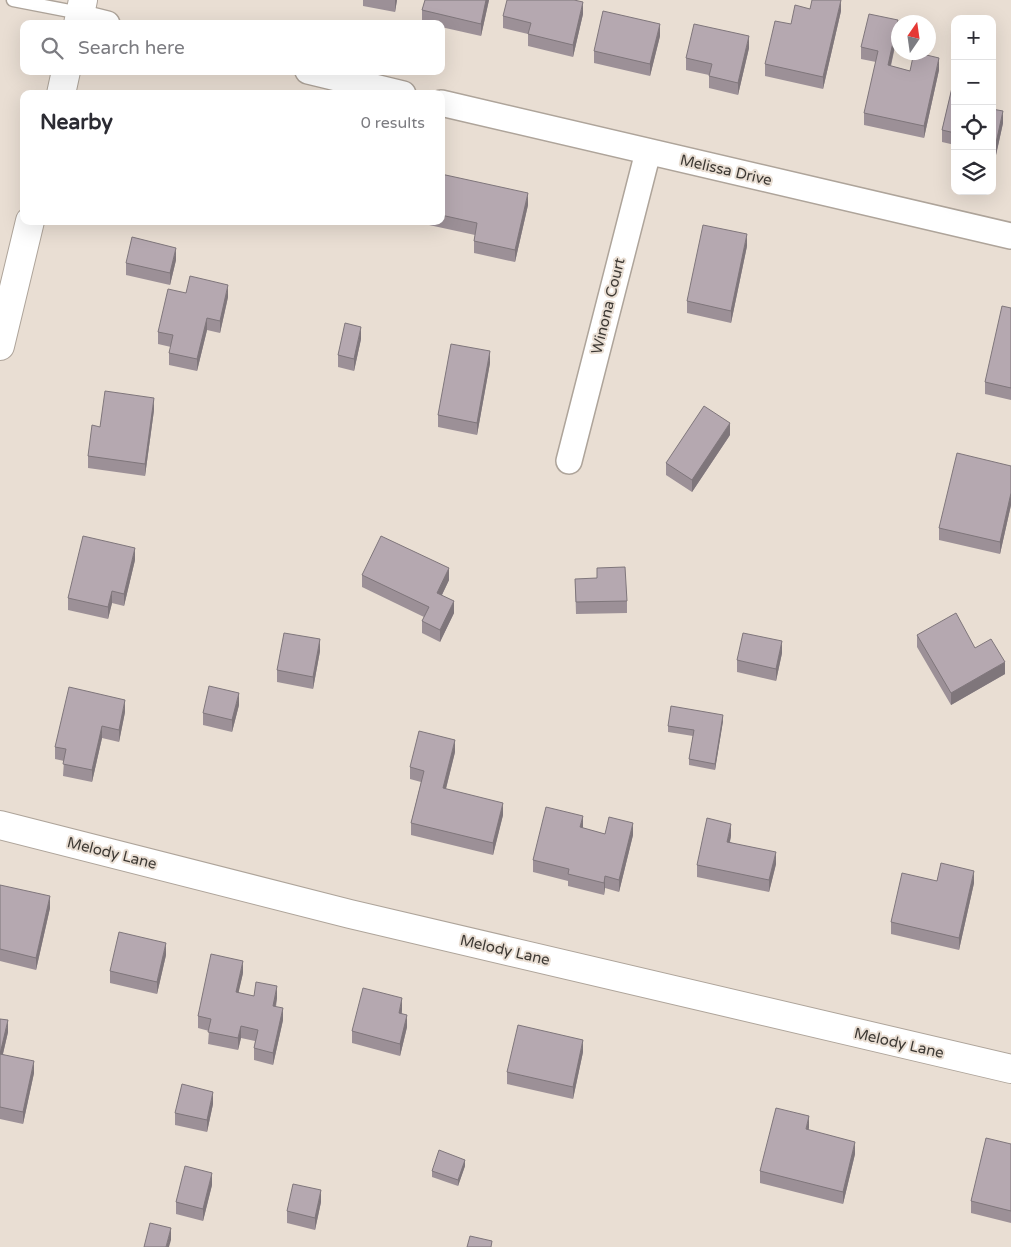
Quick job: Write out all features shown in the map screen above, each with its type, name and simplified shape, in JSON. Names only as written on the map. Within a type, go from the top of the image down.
[{"type":"street","points":[[80,13],[97,20]]},
{"type":"street","points":[[62,90],[65,75]]},
{"type":"street","points":[[325,75],[386,90]]},
{"type":"street","name":"Melissa Drive","points":[[445,104],[1011,236]]},
{"type":"street","name":"Winona Court","points":[[569,460],[648,152]]},
{"type":"street","points":[[0,346],[29,225]]},
{"type":"street","name":"Melody Lane","points":[[0,825],[350,914],[1011,1069]]},
{"type":"lane","points":[[13,0],[80,13]]},
{"type":"building","points":[[425,0],[486,0],[481,24],[422,10]]},
{"type":"building","points":[[507,0],[574,0],[583,2],[573,45],[528,34],[531,23],[503,16]]},
{"type":"building","points":[[812,0],[841,0],[823,77],[765,64],[775,21],[791,24],[795,5],[810,9]]},
{"type":"building","points":[[603,11],[660,24],[650,64],[594,51]]},
{"type":"building","points":[[869,14],[891,19],[891,52],[888,65],[910,71],[912,60],[936,60],[936,57],[939,58],[924,126],[864,113],[878,51],[861,47]]},
{"type":"building","points":[[694,24],[749,36],[738,83],[709,76],[712,64],[686,58]]},
{"type":"building","points":[[951,92],[951,132],[942,130]]},
{"type":"building","points":[[996,110],[1003,111],[996,143]]},
{"type":"building","points":[[445,175],[528,193],[515,250],[474,241],[477,223],[445,216]]},
{"type":"building","points":[[703,225],[747,234],[731,311],[687,301]]},
{"type":"building","points":[[132,237],[176,248],[170,273],[126,263]]},
{"type":"building","points":[[190,276],[228,285],[220,321],[207,318],[197,359],[169,353],[173,335],[158,332],[168,289],[186,293]]},
{"type":"building","points":[[1002,306],[1011,308],[1011,388],[985,382]]},
{"type":"building","points":[[345,323],[361,327],[354,359],[338,355]]},
{"type":"building","points":[[451,344],[490,351],[477,423],[438,415]]},
{"type":"building","points":[[105,391],[154,398],[145,464],[88,456],[92,425],[100,427]]},
{"type":"building","points":[[704,406],[730,423],[692,480],[666,463]]},
{"type":"building","points":[[957,453],[1011,466],[1011,493],[1000,542],[939,528]]},
{"type":"building","points":[[83,536],[135,548],[124,594],[112,591],[108,607],[68,598]]},
{"type":"building","points":[[381,536],[449,568],[437,593],[454,601],[440,630],[422,621],[429,607],[362,575]]},
{"type":"building","points":[[625,567],[627,601],[576,602],[575,579],[597,578],[597,568]]},
{"type":"building","points":[[956,613],[975,648],[991,639],[1005,662],[951,693],[917,635]]},
{"type":"building","points":[[284,633],[320,639],[313,677],[277,670]]},
{"type":"building","points":[[743,633],[782,641],[776,669],[737,660]]},
{"type":"building","points":[[209,686],[239,693],[232,720],[203,713]]},
{"type":"building","points":[[69,687],[125,700],[119,730],[102,726],[92,770],[63,764],[66,749],[55,747]]},
{"type":"building","points":[[671,706],[723,715],[715,764],[689,759],[694,730],[668,726]]},
{"type":"building","points":[[419,731],[455,740],[443,788],[503,803],[493,843],[411,823],[424,771],[410,767]]},
{"type":"building","points":[[546,807],[583,816],[580,827],[605,834],[609,817],[633,823],[619,880],[605,876],[604,883],[568,874],[569,869],[533,860]]},
{"type":"building","points":[[707,818],[731,824],[727,842],[776,852],[769,880],[697,865]]},
{"type":"building","points":[[941,863],[974,871],[959,938],[891,922],[902,873],[937,881]]},
{"type":"building","points":[[0,885],[50,896],[36,958],[0,949]]},
{"type":"building","points":[[119,932],[166,943],[157,982],[110,971]]},
{"type":"building","points":[[211,954],[243,961],[236,992],[254,996],[256,982],[277,986],[273,1006],[283,1008],[273,1053],[254,1048],[258,1030],[241,1026],[238,1038],[208,1032],[211,1019],[198,1016]]},
{"type":"building","points":[[363,988],[402,998],[399,1013],[407,1015],[400,1044],[352,1031]]},
{"type":"building","points":[[0,1019],[8,1020],[0,1054]]},
{"type":"building","points":[[518,1025],[583,1040],[573,1087],[507,1072]]},
{"type":"building","points":[[0,1054],[34,1061],[23,1112],[0,1107]]},
{"type":"building","points":[[182,1084],[213,1092],[207,1120],[175,1113]]},
{"type":"building","points":[[776,1108],[809,1116],[806,1129],[855,1142],[843,1192],[760,1171]]},
{"type":"building","points":[[986,1138],[1011,1144],[1011,1211],[971,1201]]},
{"type":"building","points":[[439,1150],[465,1160],[458,1180],[432,1171]]},
{"type":"building","points":[[185,1166],[212,1173],[203,1209],[176,1202]]},
{"type":"building","points":[[293,1184],[321,1190],[315,1218],[287,1211]]},
{"type":"building","points":[[150,1223],[171,1228],[166,1247],[144,1247]]},
{"type":"building","points":[[470,1236],[492,1241],[491,1247],[467,1247]]}]
